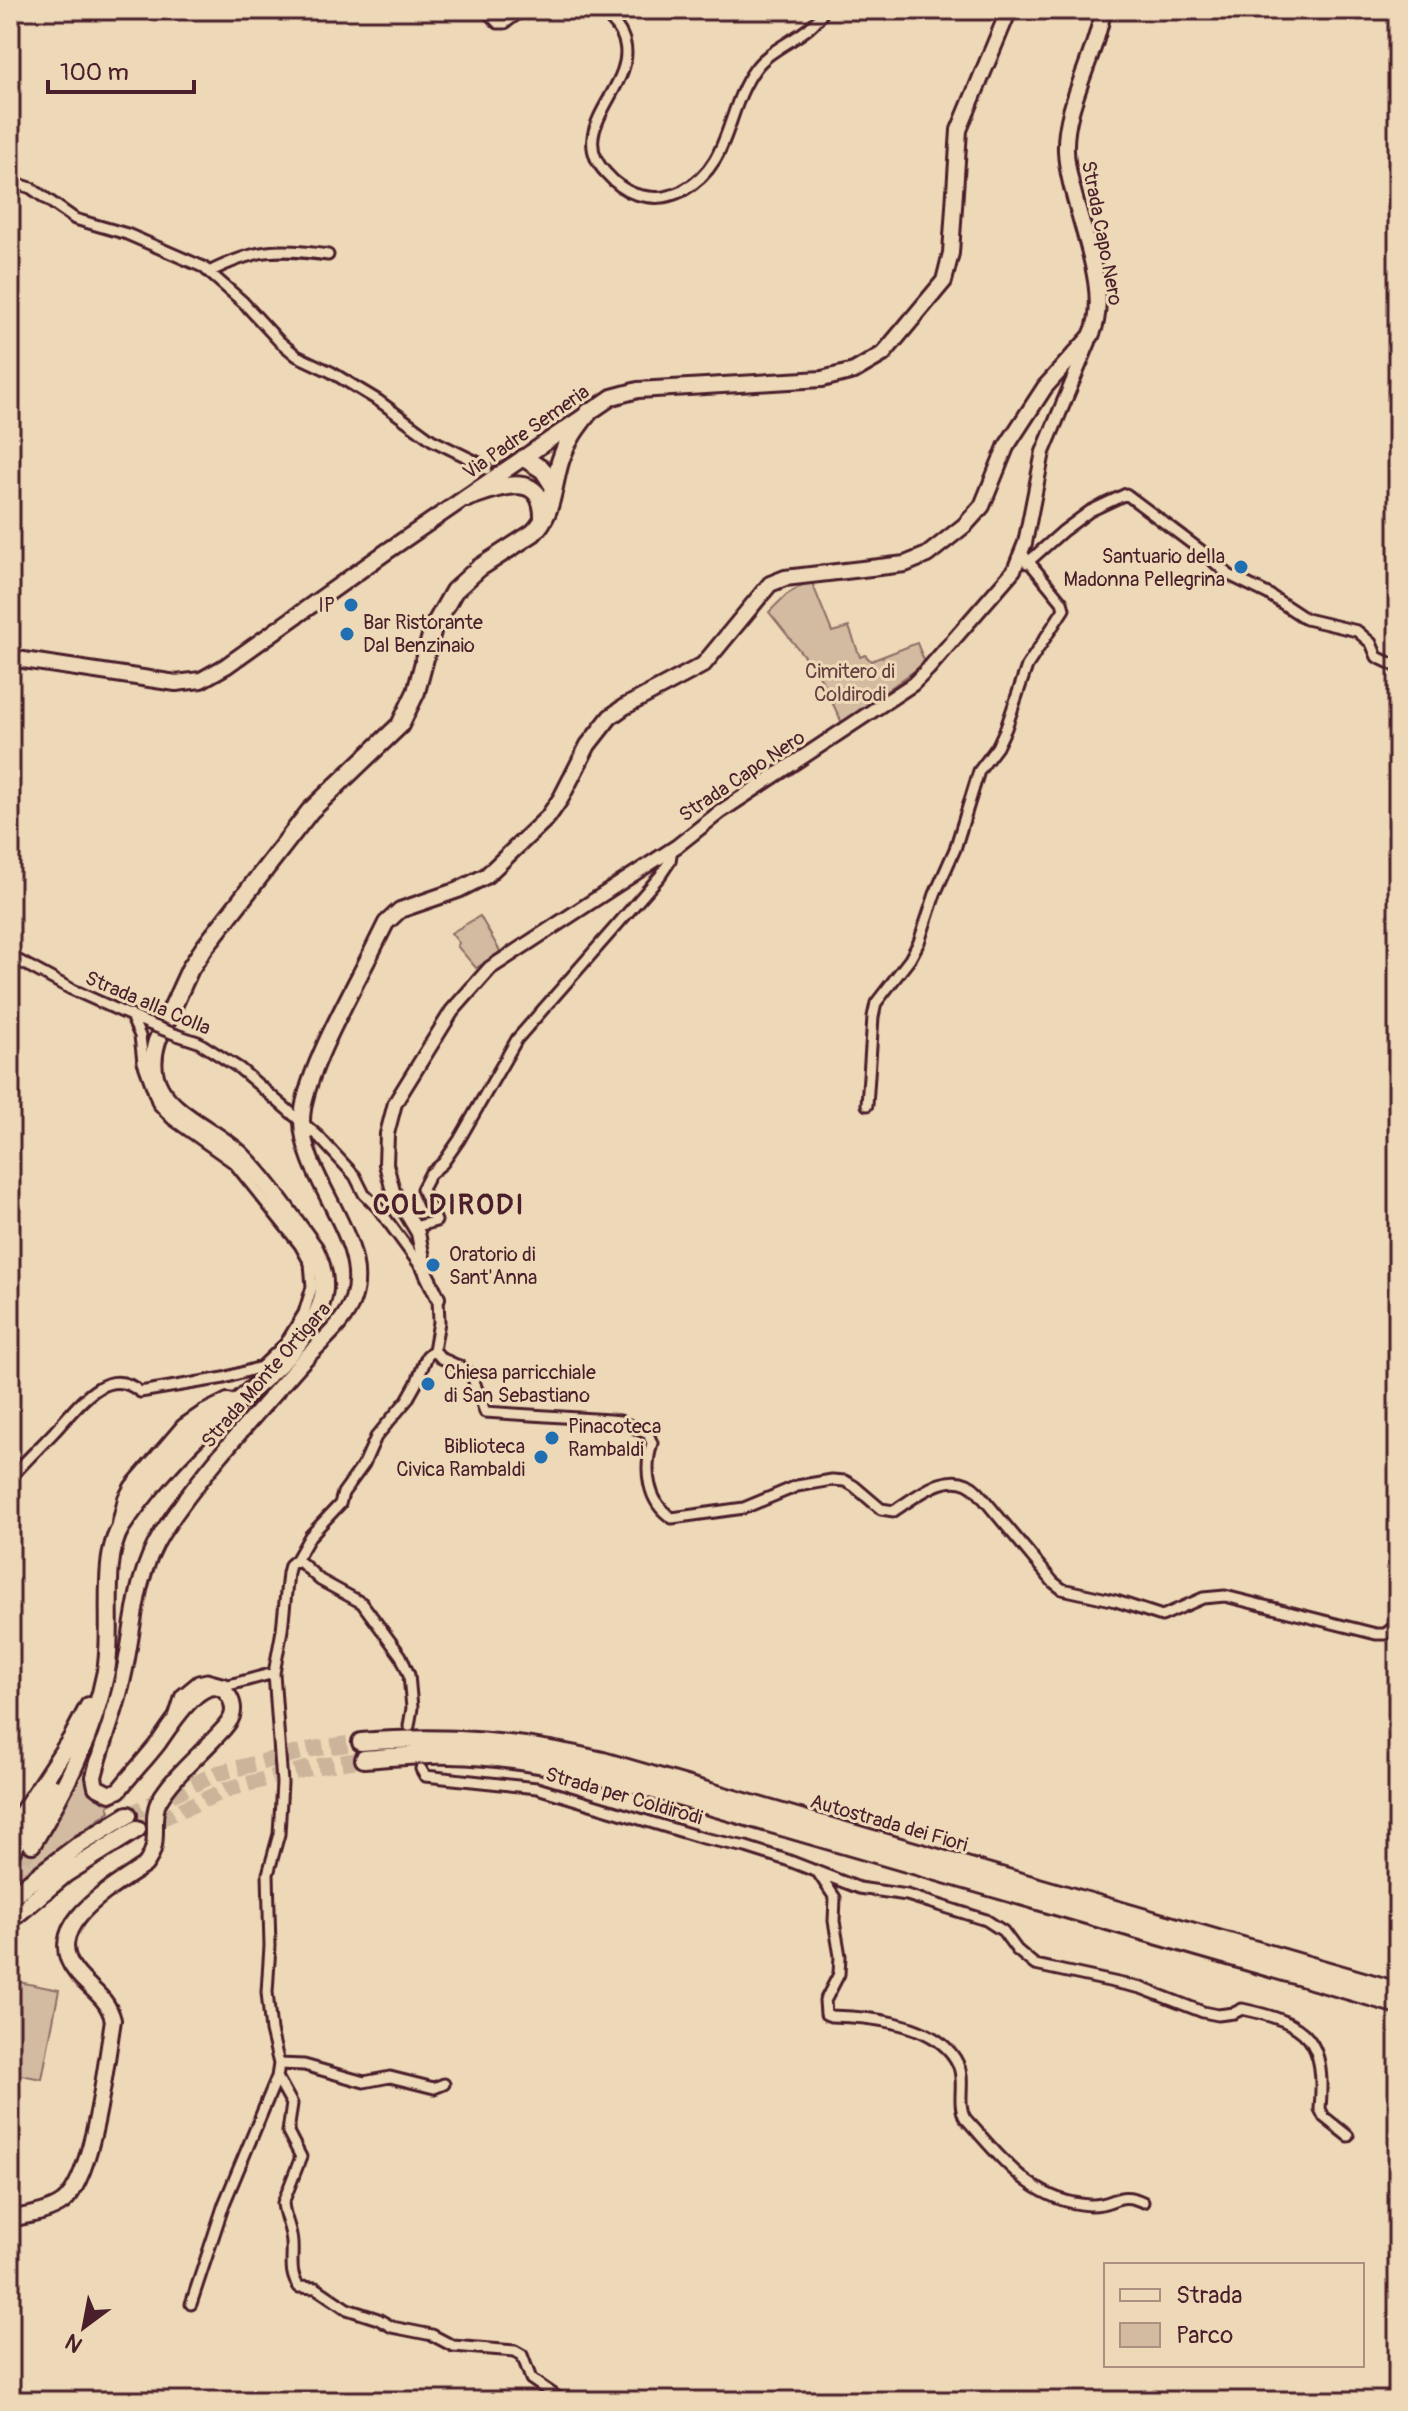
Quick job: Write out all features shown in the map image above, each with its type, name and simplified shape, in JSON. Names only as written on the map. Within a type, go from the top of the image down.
[{"type":"highway","points":[[32,1844],[61,1794],[96,1712],[109,1653],[111,1559],[123,1509],[133,1488],[185,1427],[204,1414],[248,1393],[276,1367],[313,1322],[319,1311],[324,1286],[320,1260],[314,1248],[248,1163],[166,1098],[155,1076],[153,1053],[157,1041],[190,969],[204,948],[310,811],[400,725],[416,692],[433,628],[445,603],[464,581],[533,533],[543,519],[552,503],[567,443],[589,412]]},
{"type":"highway","points":[[524,458],[543,470],[554,487]]},
{"type":"highway","points":[[524,458],[528,478],[542,503],[543,519]]},
{"type":"highway","points":[[467,498],[506,485],[523,486],[534,491]]},
{"type":"highway","points":[[10,1832],[72,1738],[106,1673]]},
{"type":"highway","name":"Autostrada dei Fiori","points":[[361,1742],[462,1738],[529,1745],[592,1759],[650,1773],[1398,1991]]},
{"type":"highway","points":[[10,1853],[85,1739]]},
{"type":"highway","name":"Autostrada dei Fiori","points":[[364,1759],[474,1756],[588,1773],[706,1804],[1398,2005]]},
{"type":"highway","points":[[10,1897],[66,1854],[128,1815]]},
{"type":"highway","points":[[10,1920],[96,1854],[137,1829]]},
{"type":"highway","points":[[10,1931],[42,1893]]},
{"type":"main road","name":"Via Padre Semeria","points":[[10,658],[176,683],[201,680],[226,666],[398,543],[612,397],[638,390],[822,379],[854,371],[883,354],[944,281],[951,253],[959,130],[1009,10]]},
{"type":"main road","name":"Strada Capo Nero","points":[[1091,336],[1098,317],[1097,290],[1068,174],[1066,149],[1068,127],[1101,28],[1103,10]]},
{"type":"main road","name":"Strada Monte Ortigara","points":[[10,2219],[50,2209],[62,2202],[76,2188],[90,2143],[113,2020],[110,2006],[76,1972],[68,1959],[66,1946],[76,1919],[89,1905],[145,1865],[152,1856],[156,1840],[157,1804],[231,1719],[233,1706],[227,1694],[208,1689],[196,1696],[174,1718],[119,1790],[110,1794],[96,1787],[94,1777],[124,1678],[143,1568],[164,1530],[190,1494],[349,1309],[357,1282],[348,1239],[307,1151],[302,1123],[309,1084],[386,923],[400,910],[458,890],[486,876],[548,817],[588,745],[610,717],[703,665],[770,584],[796,576],[905,564],[927,555],[965,525],[982,506],[1006,447],[1045,387],[1091,336]]},
{"type":"street","points":[[485,10],[498,23],[505,23],[523,10]]},
{"type":"street","points":[[601,10],[620,30],[626,47],[623,67],[592,137],[595,155],[603,170],[619,185],[651,198],[668,198],[691,186],[716,162],[740,97],[755,68],[810,25],[824,10]]},
{"type":"street","points":[[10,181],[31,188],[75,219],[127,234],[209,272],[297,356],[331,372],[379,401],[432,440],[486,469]]},
{"type":"street","points":[[209,272],[265,250],[284,249],[328,255]]},
{"type":"street","name":"Strada Capo Nero","points":[[438,1298],[426,1273],[415,1227],[393,1191],[386,1164],[387,1134],[395,1103],[452,1011],[490,968],[913,684],[952,643],[1026,557],[1043,452],[1091,336]]},
{"type":"street","points":[[867,1105],[876,1003],[910,959],[919,942],[935,894],[955,849],[976,778],[1006,728],[1027,666],[1064,609],[1062,602],[1026,557],[1090,511],[1126,494],[1229,575],[1268,594],[1306,619],[1357,631],[1371,643],[1377,657],[1398,667]]},
{"type":"street","points":[[415,1227],[436,1221],[435,1214],[424,1199],[422,1189],[425,1181],[459,1140],[517,1039],[660,876],[670,861],[672,848]]},
{"type":"street","name":"Strada alla Colla","points":[[10,956],[71,989],[198,1042],[239,1068],[302,1123],[355,1176],[364,1194],[426,1273]]},
{"type":"street","points":[[10,1472],[14,1474],[82,1399],[108,1384],[120,1381],[130,1383],[140,1392],[148,1392],[264,1368],[285,1344],[304,1313],[312,1287],[310,1263],[300,1245],[234,1163],[183,1127],[158,1104],[143,1062],[140,1036],[130,1014]]},
{"type":"street","points":[[191,2304],[224,2204],[277,2077],[279,2064],[271,2031],[267,1992],[270,1946],[268,1874],[279,1834],[282,1783],[274,1673],[288,1573],[310,1536],[340,1504],[343,1493],[364,1464],[376,1437],[407,1400],[427,1356],[434,1350],[439,1322],[438,1298]]},
{"type":"street","points":[[434,1350],[441,1358],[461,1367]]},
{"type":"street","points":[[282,1378],[297,1367]]},
{"type":"street","points":[[471,1373],[486,1412],[610,1420],[648,1434],[652,1443],[647,1475],[654,1496],[672,1518],[744,1508],[797,1486],[832,1480],[845,1481],[854,1486],[889,1512],[939,1484],[961,1481],[970,1483],[1062,1589],[1116,1601],[1162,1616],[1203,1598],[1225,1596],[1355,1630],[1385,1634],[1398,1624]]},
{"type":"street","points":[[297,1559],[320,1580],[362,1603],[401,1656],[409,1675],[412,1708],[409,1726]]},
{"type":"street","points":[[174,1718],[181,1695],[198,1681],[207,1679],[229,1685],[274,1673]]},
{"type":"street","name":"Strada per Coldirodi","points":[[421,1769],[425,1776],[537,1788],[703,1838],[746,1847],[859,1888],[907,1895],[986,1920],[1003,1931],[1017,1950],[1035,1965],[1141,1988],[1203,2012],[1218,2015],[1242,2009],[1286,2021],[1311,2040],[1318,2055],[1320,2109],[1324,2117],[1348,2136]]},
{"type":"street","points":[[817,1871],[835,1898],[834,1921],[840,1956],[839,1974],[825,2001],[826,2014],[891,2022],[943,2046],[959,2066],[960,2110],[965,2118],[1004,2162],[1051,2196],[1069,2203],[1092,2205],[1127,2195],[1143,2202]]},
{"type":"street","points":[[279,2064],[304,2065],[364,2082],[390,2077],[434,2088],[444,2084]]},
{"type":"street","points":[[277,2077],[292,2104],[287,2126],[301,2157],[283,2203],[292,2236],[292,2274],[299,2287],[316,2288],[347,2309],[392,2327],[432,2335],[453,2346],[515,2351],[522,2355],[531,2379],[563,2401]]},
{"type":"green space","name":"Cimitero di Coldirodi","points":[[811,580],[832,632],[849,627],[860,657],[865,655],[871,661],[917,643],[925,663],[842,723],[812,660],[808,661],[769,612],[786,595]]},
{"type":"green space","points":[[480,916],[501,953],[476,968],[457,946],[459,943],[451,933]]},
{"type":"green space","points":[[109,1711],[88,1784],[99,1797],[116,1798],[117,1801],[108,1806],[110,1811],[10,1883],[10,1866],[26,1843],[38,1851],[70,1795]]},
{"type":"green space","points":[[19,1982],[59,1990],[42,2079],[10,2073],[10,2027]]},
{"type":"tunnel","points":[[128,1815],[218,1773],[313,1749],[361,1742]]},
{"type":"tunnel","points":[[137,1829],[231,1788],[314,1767],[364,1759]]},
{"type":"tunnel","points":[[10,1880],[32,1844]]},
{"type":"place","name":"Santuario della Madonna Pellegrina","points":[[1241,567]]},
{"type":"place","name":"IP","points":[[351,605]]},
{"type":"place","name":"Bar Ristorante Dal Benzinaio","points":[[347,634]]},
{"type":"place","name":"Oratorio di Sant'Anna","points":[[433,1265]]},
{"type":"place","name":"Chiesa parricchiale di San Sebastiano","points":[[428,1384]]},
{"type":"place","name":"Pinacoteca Rambaldi","points":[[552,1438]]},
{"type":"place","name":"Biblioteca Civica Rambaldi","points":[[541,1457]]},
{"type":"district","name":"COLDIRODI","points":[[449,1205]]}]
